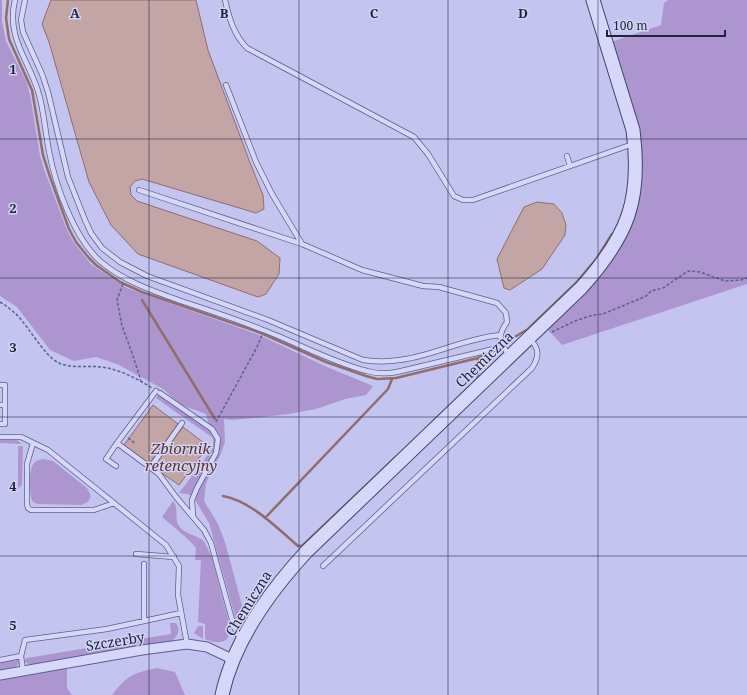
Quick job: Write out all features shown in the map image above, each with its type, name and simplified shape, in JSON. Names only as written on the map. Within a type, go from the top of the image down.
[{"type":"street","name":"Chemiczna","points":[[222,695],[232,659],[255,617],[268,597],[292,566],[506,352],[529,338],[581,288],[592,276],[614,245],[624,227],[631,210],[634,195],[636,176],[635,144],[629,115],[593,0]]},
{"type":"street","name":"Szczerby","points":[[0,674],[142,650],[187,644],[207,647],[232,659]]},
{"type":"lane","points":[[15,0],[12,20],[16,38],[39,92],[49,153],[63,200],[87,247],[99,261],[126,279],[155,292],[264,330],[354,368],[373,373],[387,374],[506,352],[500,341],[500,335],[507,322],[506,313],[497,303],[362,270],[302,244],[138,190]]},
{"type":"lane","points":[[25,0],[21,20],[23,32],[42,74],[48,92],[68,177],[91,233],[102,248],[111,256],[130,268],[147,276],[268,320],[363,360],[394,362],[425,355],[482,338],[500,335]]},
{"type":"lane","points":[[225,0],[234,30],[247,48],[414,137],[428,154],[451,191],[458,199],[467,201],[473,200],[635,144]]},
{"type":"lane","points":[[226,85],[256,162],[272,194],[302,244]]},
{"type":"lane","points":[[567,156],[570,166]]},
{"type":"lane","points":[[322,566],[532,368],[538,354],[537,346],[529,338]]},
{"type":"lane","points":[[0,385],[5,385],[2,405],[4,424],[0,424]]},
{"type":"lane","points":[[116,466],[106,459],[158,392],[212,429],[218,439],[216,453],[192,500],[193,517]]},
{"type":"lane","points":[[150,468],[182,423]]},
{"type":"lane","points":[[0,437],[21,437],[48,450],[166,545],[179,566],[178,594],[180,612],[187,644]]},
{"type":"lane","points":[[33,443],[27,464],[28,508],[31,510],[94,510],[114,503]]},
{"type":"lane","points":[[118,444],[159,474],[204,530],[211,543],[234,627],[242,642]]},
{"type":"lane","points":[[136,554],[174,557]]},
{"type":"lane","points":[[144,564],[144,621]]},
{"type":"lane","points":[[23,670],[21,656],[25,640],[107,628],[180,612]]},
{"type":"lane","points":[[0,660],[21,656]]},
{"type":"path","points":[[548,333],[575,321],[603,314],[637,300],[646,296],[651,290],[662,288],[688,271],[700,272],[725,281],[747,278]]},
{"type":"path","points":[[126,279],[118,300],[122,326],[141,381]]},
{"type":"path","points":[[0,302],[15,313],[51,357],[59,363],[72,366],[100,366],[117,370],[141,381],[158,392]]},
{"type":"path","points":[[216,422],[262,335]]},
{"type":"path","points":[[124,435],[136,444]]},
{"type":"shaded area","points":[[0,0],[2,0],[2,21],[6,41],[26,81],[30,94],[40,156],[45,172],[67,230],[74,243],[92,265],[127,288],[257,334],[327,367],[373,386],[366,395],[345,399],[316,409],[253,418],[232,420],[224,419],[225,442],[220,456],[211,471],[206,484],[204,501],[218,524],[225,542],[243,609],[252,614],[244,624],[239,624],[236,620],[209,523],[194,498],[188,494],[179,493],[213,448],[213,438],[156,398],[159,394],[205,427],[209,425],[206,414],[181,405],[163,389],[117,364],[96,357],[74,361],[50,350],[17,307],[0,296]]},
{"type":"shaded area","points":[[668,0],[747,0],[747,284],[562,345],[547,329],[579,301],[605,270],[626,235],[637,208],[641,181],[611,42],[661,25],[664,3]]},
{"type":"shaded area","points":[[0,440],[17,440],[22,444],[0,443]]},
{"type":"shaded area","points":[[18,446],[23,446],[22,485],[19,488],[18,487]]},
{"type":"shaded area","points":[[43,459],[53,461],[87,488],[91,496],[88,502],[81,505],[38,504],[33,502],[30,489],[32,466],[35,462]]},
{"type":"shaded area","points":[[173,501],[176,506],[177,520],[181,529],[204,541],[212,558],[230,627],[230,633],[223,642],[215,642],[205,639],[205,624],[198,622],[201,560],[195,560],[196,548],[190,541],[162,517]]},
{"type":"shaded area","points":[[170,623],[176,623],[178,626],[178,633],[177,636],[170,642],[30,665],[25,662],[25,659],[27,658],[171,634]]},
{"type":"shaded area","points":[[198,626],[203,626],[203,639],[194,633]]},
{"type":"shaded area","points":[[17,659],[20,662],[15,668],[0,671],[0,662]]},
{"type":"shaded area","points":[[67,667],[67,688],[72,695],[0,695],[0,679]]},
{"type":"shaded area","points":[[157,668],[175,672],[185,695],[112,695],[126,679],[131,676]]},
{"type":"water","points":[[51,0],[196,0],[208,50],[263,195],[264,209],[256,213],[142,179],[135,181],[130,187],[131,195],[137,201],[257,241],[280,258],[279,274],[266,294],[258,297],[138,254],[111,225],[89,182],[49,42],[42,24]]},
{"type":"water","points":[[537,202],[554,204],[562,213],[566,225],[565,235],[542,269],[510,290],[504,288],[497,259],[524,207]]},
{"type":"water","name":"Zbiornik retencyjny","points":[[153,405],[178,424],[149,464],[124,445]]},
{"type":"water","name":"Zbiornik retencyjny","points":[[183,427],[208,446],[179,485],[153,467]]},
{"type":"waterway","points":[[8,0],[6,18],[9,39],[32,90],[43,155],[50,177],[69,229],[76,242],[96,265],[120,282],[142,292],[261,333],[326,362],[377,379],[396,378],[478,358],[488,352]]},
{"type":"waterway","points":[[508,341],[528,329],[576,283],[597,258],[612,234]]},
{"type":"waterway","points":[[142,300],[215,419]]},
{"type":"waterway","points":[[476,381],[478,377],[478,358]]},
{"type":"waterway","points":[[265,518],[388,389],[392,379]]},
{"type":"waterway","points":[[223,496],[244,503],[263,516],[298,546],[302,546],[397,456]]}]
